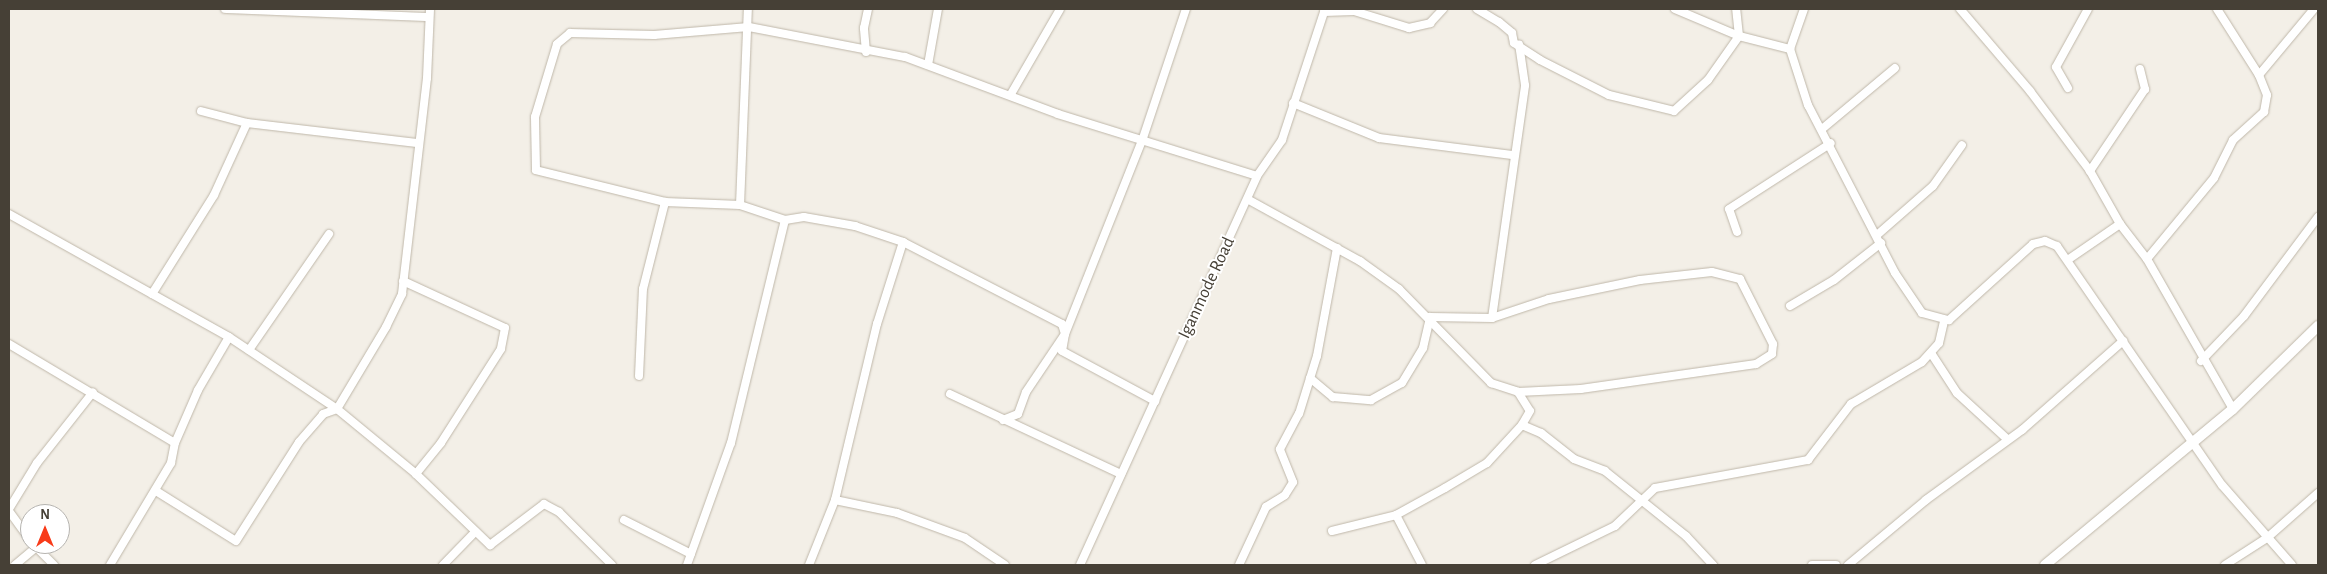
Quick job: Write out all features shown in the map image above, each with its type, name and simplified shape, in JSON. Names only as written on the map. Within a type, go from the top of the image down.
[{"type":"street","points":[[225,9],[428,17]]},
{"type":"street","points":[[156,491],[236,541],[299,442],[323,414],[337,409],[386,327],[403,281],[417,142],[427,78],[428,17],[430,9]]},
{"type":"street","points":[[740,205],[743,74],[749,27],[748,9]]},
{"type":"street","points":[[866,52],[864,28],[868,9]]},
{"type":"street","points":[[928,65],[938,9]]},
{"type":"street","points":[[1012,94],[1060,9]]},
{"type":"street","points":[[1155,401],[1062,351],[1089,265],[1143,138],[1186,9]]},
{"type":"street","points":[[1324,10],[1354,11],[1409,28],[1430,23],[1443,9]]},
{"type":"street","points":[[1477,9],[1499,22],[1512,34],[1514,43],[1519,44],[1540,60],[1609,95],[1674,111],[1708,80],[1739,36],[1736,9]]},
{"type":"street","points":[[1675,9],[1739,36],[1790,48]]},
{"type":"street","points":[[1804,9],[1790,48],[1808,105],[1831,143],[1880,243],[1922,312],[1944,321]]},
{"type":"street","points":[[1960,9],[2030,90],[2090,171],[2120,224],[2147,259],[2201,361],[2233,409]]},
{"type":"street","points":[[2068,88],[2056,66],[2088,9]]},
{"type":"street","points":[[2147,259],[2214,178],[2233,140],[2264,112],[2267,95],[2259,75],[2216,9]]},
{"type":"street","points":[[2259,75],[2314,9]]},
{"type":"street","name":"Iganmode Road","points":[[1080,565],[1249,200],[1257,176],[1282,140],[1324,10]]},
{"type":"street","points":[[1066,334],[1062,324],[903,242],[855,226],[804,217],[785,220],[740,205],[665,202],[536,170],[536,117],[557,44],[570,33],[654,35],[749,27],[928,65],[1012,94],[1103,129],[1143,138],[1257,176]]},
{"type":"street","points":[[1492,318],[1512,155],[1525,85],[1519,44]]},
{"type":"street","points":[[1822,129],[1896,68]]},
{"type":"street","points":[[2090,171],[2145,89],[2140,69]]},
{"type":"street","points":[[1293,103],[1379,138],[1512,155]]},
{"type":"street","points":[[202,111],[247,122],[417,142]]},
{"type":"street","points":[[152,294],[214,195],[247,122]]},
{"type":"street","points":[[1737,232],[1729,209],[1831,143]]},
{"type":"street","points":[[1876,235],[1933,186],[1962,144]]},
{"type":"street","points":[[1249,200],[1337,248],[1399,289],[1430,317],[1491,383],[1518,392],[1581,389],[1756,364],[1772,354],[1773,344],[1740,279],[1712,272],[1640,280],[1549,299],[1492,318],[1430,317]]},
{"type":"street","points":[[639,376],[643,289],[665,202]]},
{"type":"street","points":[[9,214],[229,337],[337,409],[416,474],[474,533],[490,545],[544,504],[582,532],[612,565]]},
{"type":"street","points":[[2201,361],[2244,316],[2318,217]]},
{"type":"street","points":[[687,565],[731,443],[785,220]]},
{"type":"street","points":[[2069,259],[2120,224]]},
{"type":"street","points":[[249,350],[329,234]]},
{"type":"street","points":[[809,565],[835,500],[877,324],[903,242]]},
{"type":"street","points":[[1536,565],[1615,526],[1655,488],[1808,460],[1851,404],[1931,353],[1939,344],[1944,321],[2033,244],[2050,242],[2069,259],[2102,316],[2123,341],[2194,443],[2266,538],[2292,565]]},
{"type":"street","points":[[1790,306],[1834,280],[1880,243]]},
{"type":"street","points":[[1239,565],[1266,507],[1285,495],[1293,482],[1280,449],[1299,414],[1310,378],[1337,248]]},
{"type":"street","points":[[403,281],[505,328],[501,349],[442,443],[416,474]]},
{"type":"street","points":[[1310,378],[1333,397],[1371,400],[1382,395],[1402,383],[1423,348],[1430,317]]},
{"type":"street","points":[[2045,565],[2233,409],[2318,326]]},
{"type":"street","points":[[1003,420],[1018,414],[1026,392],[1066,334]]},
{"type":"street","points":[[110,565],[171,463],[175,443],[198,390],[229,337]]},
{"type":"street","points":[[1848,565],[2007,439],[2123,341]]},
{"type":"street","points":[[9,344],[93,392],[175,443]]},
{"type":"street","points":[[1931,353],[1957,393],[2007,439]]},
{"type":"street","points":[[20,526],[9,510],[37,463],[93,392]]},
{"type":"street","points":[[1332,531],[1396,515],[1487,463],[1522,425],[1530,411],[1518,392]]},
{"type":"street","points":[[950,394],[1122,474]]},
{"type":"street","points":[[1522,425],[1541,433],[1574,459],[1605,471],[1643,500],[1713,565]]},
{"type":"street","points":[[2225,565],[2266,538],[2318,493]]},
{"type":"street","points":[[835,500],[897,513],[965,538],[1005,565]]},
{"type":"street","points":[[1396,515],[1422,565]]},
{"type":"street","points":[[624,520],[691,554]]},
{"type":"street","points":[[443,565],[474,533]]},
{"type":"street","points":[[14,565],[26,554]]},
{"type":"street","points":[[42,554],[54,565]]},
{"type":"street","points":[[1812,565],[1836,565]]}]
